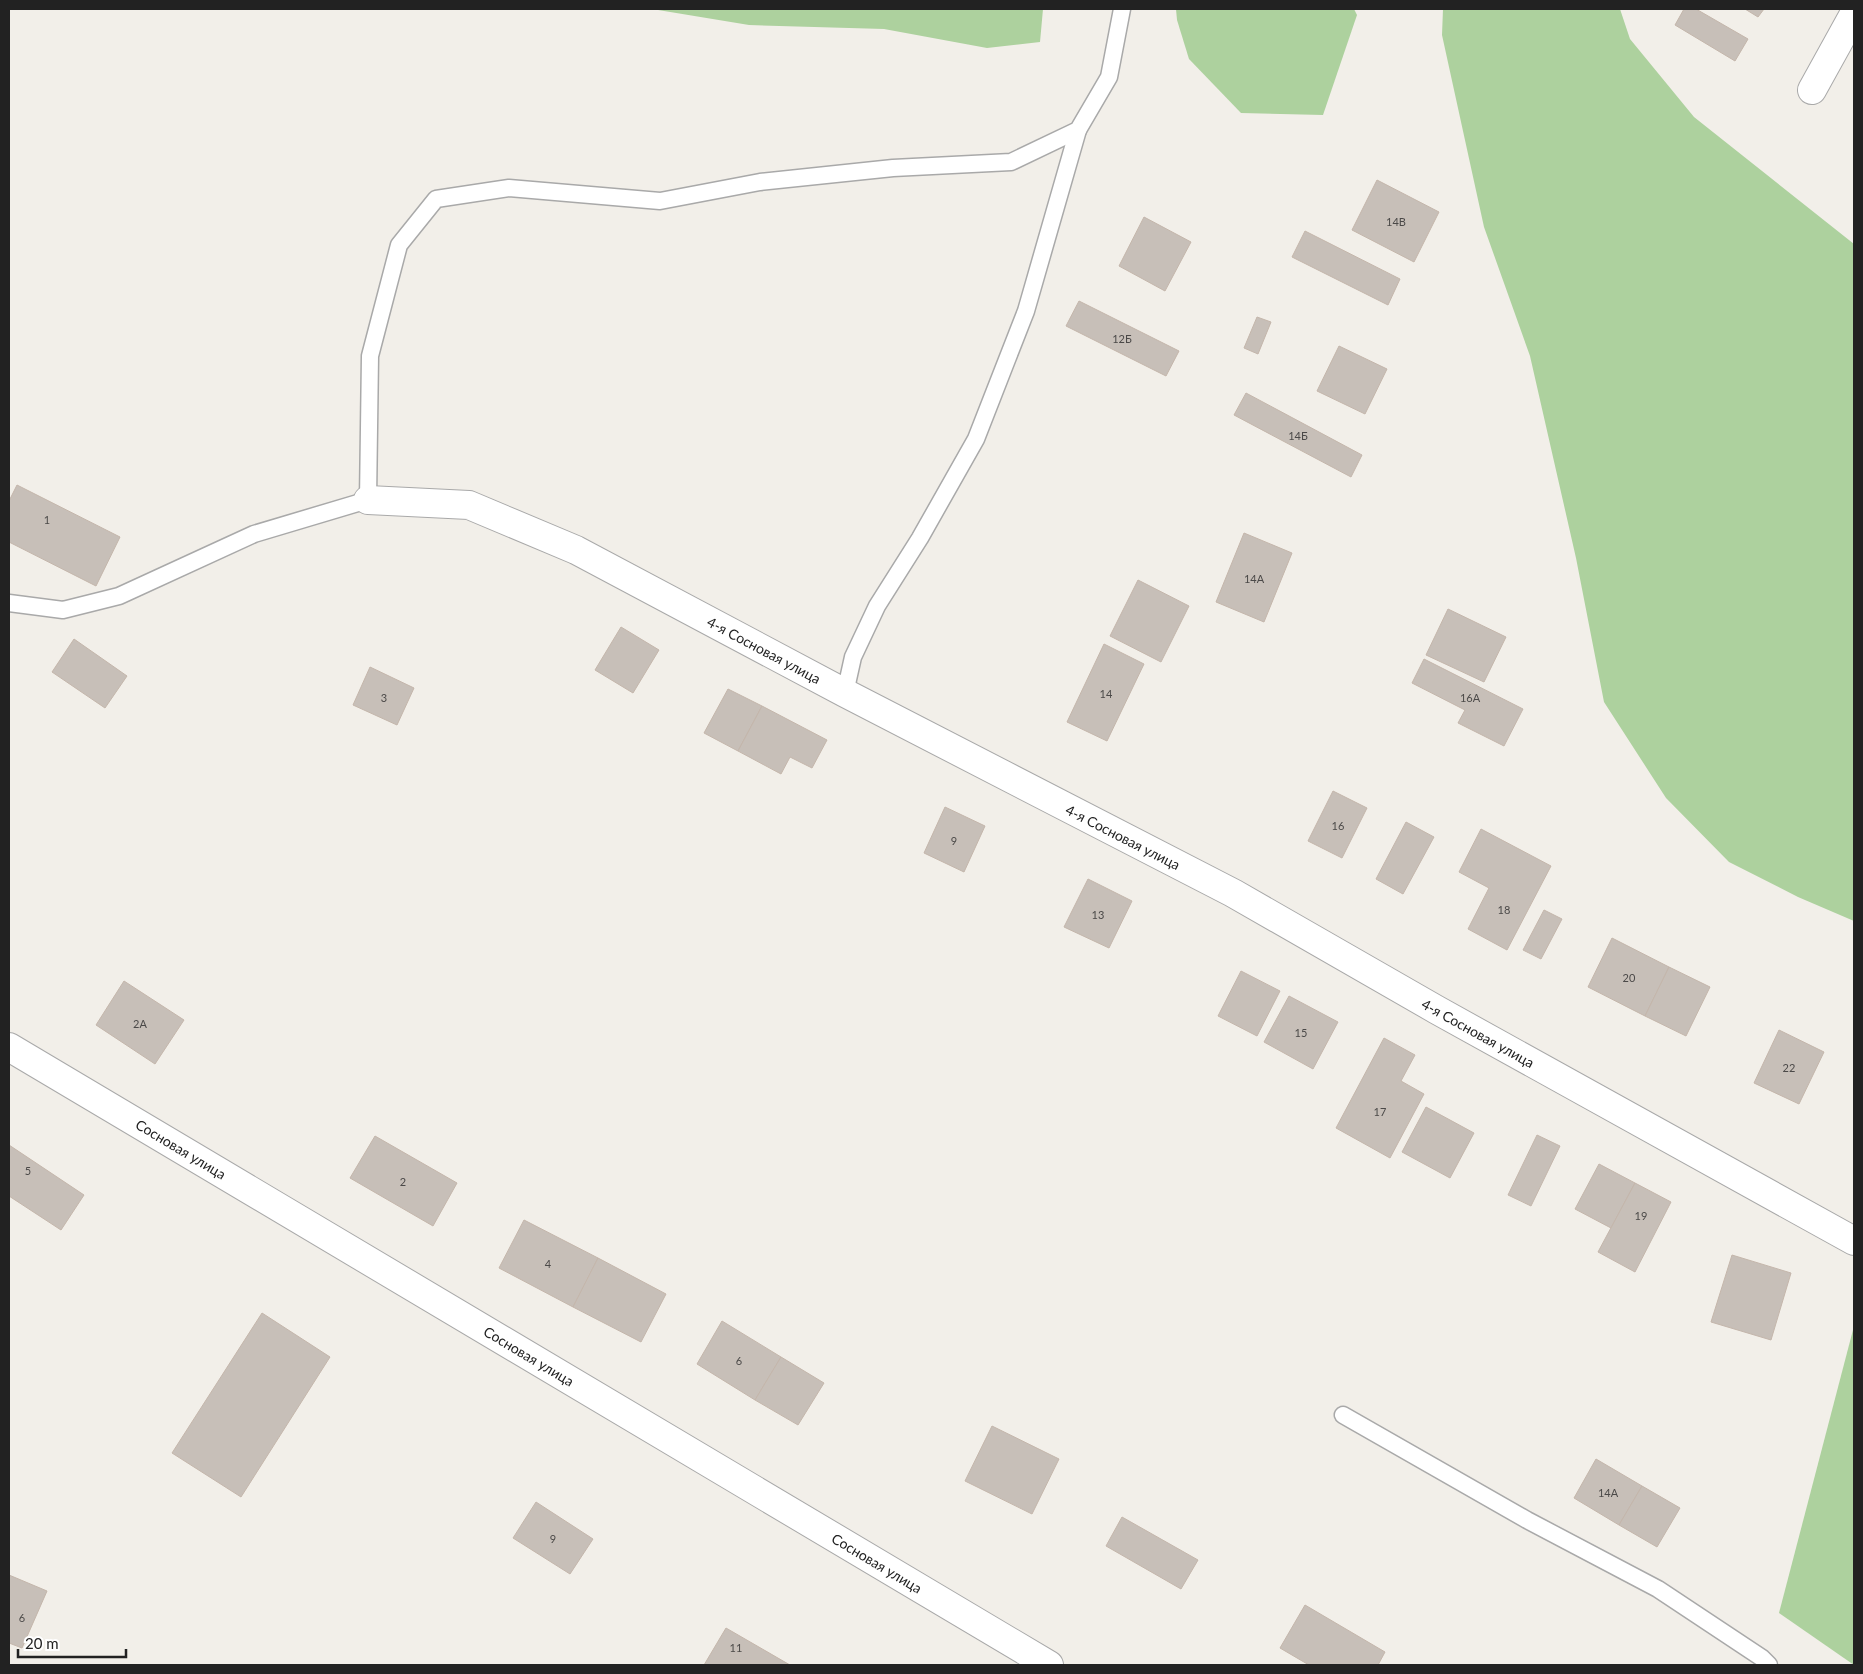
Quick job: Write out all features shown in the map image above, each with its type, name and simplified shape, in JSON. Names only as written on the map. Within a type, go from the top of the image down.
[{"type":"street","points":[[1812,90],[1854,14]]},
{"type":"street","name":"4-я Сосновая улица","points":[[368,500],[469,505],[576,550],[845,693],[1233,893],[1437,1010],[1854,1241]]},
{"type":"street","name":"Сосновая улица","points":[[9,1047],[1049,1665]]},
{"type":"lane","points":[[845,693],[853,657],[877,606],[920,538],[976,440],[1026,311],[1078,130],[1109,77],[1122,9]]},
{"type":"lane","points":[[9,603],[63,610],[119,596],[254,534],[368,500],[370,356],[399,245],[436,199],[509,188],[660,202],[760,182],[893,168],[1011,162],[1078,130]]},
{"type":"lane","points":[[1343,1415],[1527,1520],[1658,1589],[1762,1658],[1769,1665]]},
{"type":"green space","points":[[652,9],[1043,9],[1040,42],[987,48],[884,29],[749,25]]},
{"type":"green space","points":[[1176,9],[1354,9],[1357,15],[1323,115],[1241,113],[1189,59],[1177,20]]},
{"type":"green space","points":[[1443,9],[1620,9],[1630,39],[1694,117],[1854,244],[1854,921],[1798,897],[1729,862],[1666,798],[1604,702],[1576,558],[1530,356],[1484,227],[1442,35]]},
{"type":"green space","points":[[1854,1326],[1854,1665],[1779,1613]]},
{"type":"building","points":[[1684,9],[1696,9],[1748,39],[1735,61],[1675,25]]},
{"type":"building","points":[[1745,9],[1764,9],[1758,17]]},
{"type":"building","points":[[1377,180],[1439,212],[1414,262],[1352,230]]},
{"type":"building","points":[[1144,217],[1191,242],[1165,291],[1119,266]]},
{"type":"building","points":[[1305,231],[1400,279],[1388,305],[1292,257]]},
{"type":"building","points":[[1079,301],[1179,351],[1166,376],[1066,326]]},
{"type":"building","points":[[1257,317],[1271,322],[1258,354],[1244,348]]},
{"type":"building","points":[[1339,346],[1387,369],[1365,414],[1317,391]]},
{"type":"building","points":[[1246,393],[1362,455],[1351,477],[1234,415]]},
{"type":"building","points":[[17,485],[120,537],[96,586],[9,542],[9,501]]},
{"type":"building","points":[[1244,533],[1292,553],[1264,622],[1216,602]]},
{"type":"building","points":[[1138,580],[1189,606],[1161,662],[1110,636]]},
{"type":"building","points":[[1448,609],[1506,637],[1484,682],[1426,655]]},
{"type":"building","points":[[621,627],[659,650],[633,693],[595,670]]},
{"type":"building","points":[[74,639],[127,676],[105,708],[52,672]]},
{"type":"building","points":[[1104,644],[1144,664],[1107,741],[1067,722]]},
{"type":"building","points":[[1424,659],[1523,709],[1504,746],[1458,723],[1465,710],[1412,683]]},
{"type":"building","points":[[370,667],[414,688],[397,725],[353,705]]},
{"type":"building","points":[[728,689],[762,706],[738,751],[704,733]]},
{"type":"building","points":[[762,706],[827,740],[812,768],[790,757],[781,774],[738,751]]},
{"type":"building","points":[[1333,791],[1367,808],[1342,858],[1308,841]]},
{"type":"building","points":[[945,807],[985,826],[964,872],[924,853]]},
{"type":"building","points":[[1406,822],[1434,837],[1403,894],[1376,879]]},
{"type":"building","points":[[1481,829],[1551,866],[1507,950],[1468,929],[1489,888],[1459,872]]},
{"type":"building","points":[[1088,879],[1132,901],[1109,948],[1064,927]]},
{"type":"building","points":[[1544,910],[1562,919],[1541,959],[1523,950]]},
{"type":"building","points":[[1612,938],[1669,967],[1645,1016],[1588,987]]},
{"type":"building","points":[[1669,967],[1710,987],[1686,1036],[1645,1016]]},
{"type":"building","points":[[1241,971],[1280,991],[1257,1036],[1218,1016]]},
{"type":"building","points":[[124,981],[184,1020],[155,1064],[96,1025]]},
{"type":"building","points":[[1289,996],[1338,1022],[1313,1069],[1264,1042]]},
{"type":"building","points":[[1779,1030],[1824,1052],[1799,1104],[1754,1083]]},
{"type":"building","points":[[1384,1038],[1415,1055],[1401,1081],[1424,1094],[1390,1158],[1336,1128]]},
{"type":"building","points":[[1426,1107],[1474,1133],[1450,1178],[1402,1152]]},
{"type":"building","points":[[1537,1135],[1560,1146],[1531,1206],[1508,1195]]},
{"type":"building","points":[[375,1136],[457,1183],[433,1226],[350,1178]]},
{"type":"building","points":[[9,1145],[84,1195],[61,1230],[9,1196]]},
{"type":"building","points":[[1599,1164],[1635,1183],[1611,1228],[1575,1209]]},
{"type":"building","points":[[1635,1183],[1671,1202],[1635,1272],[1598,1252]]},
{"type":"building","points":[[524,1220],[598,1258],[573,1307],[499,1268]]},
{"type":"building","points":[[1732,1255],[1791,1273],[1771,1340],[1711,1322]]},
{"type":"building","points":[[598,1258],[666,1294],[641,1342],[573,1307]]},
{"type":"building","points":[[262,1313],[330,1357],[241,1497],[172,1453]]},
{"type":"building","points":[[722,1321],[781,1357],[755,1400],[697,1364]]},
{"type":"building","points":[[781,1357],[824,1383],[798,1425],[755,1400]]},
{"type":"building","points":[[992,1426],[1059,1459],[1032,1514],[965,1481]]},
{"type":"building","points":[[1596,1459],[1642,1486],[1619,1525],[1574,1498]]},
{"type":"building","points":[[1642,1486],[1680,1508],[1657,1547],[1619,1525]]},
{"type":"building","points":[[536,1502],[593,1539],[570,1574],[513,1538]]},
{"type":"building","points":[[1122,1517],[1198,1560],[1181,1589],[1106,1546]]},
{"type":"building","points":[[9,1575],[47,1591],[22,1648],[9,1643]]},
{"type":"building","points":[[1305,1605],[1385,1652],[1378,1665],[1309,1665],[1280,1648]]},
{"type":"building","points":[[726,1628],[790,1665],[704,1665]]}]
